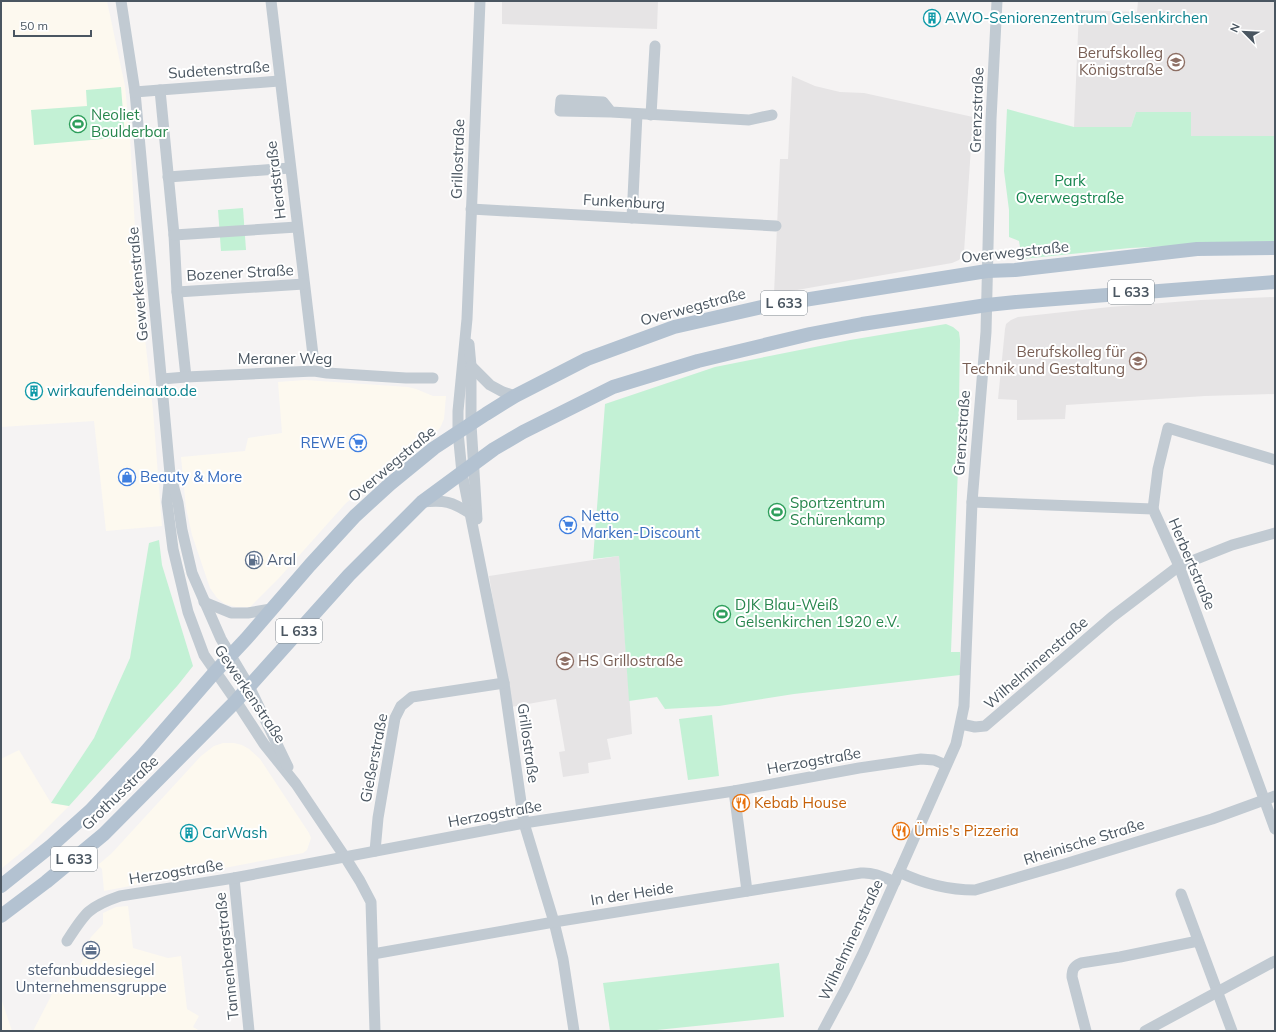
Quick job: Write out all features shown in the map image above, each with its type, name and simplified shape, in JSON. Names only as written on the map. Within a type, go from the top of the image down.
[{"type":"main road","name":"Overwegstraße","points":[[214,672],[355,516],[390,484],[434,448],[458,432],[515,396],[587,359],[674,327],[766,306],[987,271],[1015,270],[1197,249],[1275,248]]},
{"type":"main road","name":"L 633","points":[[236,701],[349,575],[422,502],[494,449],[523,432],[613,387],[698,361],[810,334],[862,324],[987,305],[1203,286],[1275,282]]},
{"type":"main road","name":"Grothusstraße","points":[[1,886],[51,846],[90,811],[142,756],[214,672]]},
{"type":"main road","name":"Grothusstraße","points":[[1,916],[46,882],[104,834],[236,701]]},
{"type":"street","name":"Gewerkenstraße","points":[[121,1],[135,92],[170,474],[178,503],[182,530],[192,573],[204,602],[230,656],[249,686],[296,784]]},
{"type":"street","name":"Herdstraße","points":[[271,1],[279,81],[312,355]]},
{"type":"street","name":"Grillostraße","points":[[480,1],[467,319],[458,432],[462,473],[504,682],[524,823],[554,922],[563,959],[574,1031]]},
{"type":"street","name":"Grenzstraße","points":[[961,724],[965,697],[972,502],[987,305],[991,119],[997,1]]},
{"type":"street","points":[[651,115],[655,46]]},
{"type":"street","name":"Sudetenstraße","points":[[160,90],[279,81]]},
{"type":"street","points":[[135,92],[160,90],[174,235],[177,292],[186,377]]},
{"type":"street","points":[[611,112],[749,120],[772,115]]},
{"type":"street","points":[[632,218],[637,114]]},
{"type":"street","points":[[168,177],[290,168]]},
{"type":"street","name":"Funkenburg","points":[[471,209],[776,226]]},
{"type":"street","points":[[174,235],[297,227]]},
{"type":"street","name":"Bozener Straße","points":[[177,292],[304,284]]},
{"type":"street","name":"Grillostraße","points":[[467,319],[471,366],[471,424],[477,551]]},
{"type":"street","points":[[471,366],[490,386],[515,396]]},
{"type":"street","name":"Meraner Weg","points":[[162,379],[317,371],[327,373],[406,378],[433,378]]},
{"type":"street","points":[[1153,509],[1158,469],[1168,428],[1275,460]]},
{"type":"street","name":"Gewerkenstraße","points":[[170,474],[167,502],[173,549],[188,612],[204,655],[214,672],[236,701],[264,744],[296,784],[345,857],[371,902],[375,1031]]},
{"type":"street","points":[[422,502],[441,500],[457,505],[471,514]]},
{"type":"street","name":"Herbertstraße","points":[[972,502],[1153,509],[1179,566],[1270,798],[1275,828]]},
{"type":"street","name":"Wilhelminenstraße","points":[[823,1031],[846,988],[897,877],[956,744],[961,724],[975,727],[985,726],[1112,617],[1179,566],[1232,545],[1275,533]]},
{"type":"street","points":[[204,602],[231,613],[248,613],[271,609]]},
{"type":"street","name":"Gießerstraße","points":[[375,851],[378,818],[395,718],[401,706],[412,697],[504,682]]},
{"type":"street","name":"Herzogstraße","points":[[66,941],[83,916],[90,910],[102,902],[120,896],[234,878],[524,823],[734,791],[859,768],[922,759],[934,760],[946,766]]},
{"type":"street","points":[[734,791],[747,891]]},
{"type":"street","name":"Rheinische Straße","points":[[897,877],[914,879],[944,888],[975,890],[1074,862],[1212,819],[1270,798]]},
{"type":"street","name":"In der Heide","points":[[373,954],[554,922],[868,872],[897,877]]},
{"type":"street","name":"Tannenbergstraße","points":[[234,878],[249,1031]]},
{"type":"street","points":[[1181,894],[1232,1031]]},
{"type":"street","points":[[1086,1031],[1072,976],[1072,970],[1076,965],[1198,941]]},
{"type":"street","points":[[1144,1031],[1275,961]]},
{"type":"shaded area","points":[[1,1],[107,1],[125,86],[130,137],[137,266],[153,410],[162,526],[106,531],[94,421],[1,427]]},
{"type":"shaded area","points":[[502,1],[658,1],[657,29],[502,24]]},
{"type":"shaded area","name":"Berufskolleg Königstraße","points":[[1138,1],[1275,1],[1275,136],[1191,136],[1191,112],[1136,112],[1131,127],[1074,127],[1079,10],[1137,12]]},
{"type":"shaded area","points":[[792,76],[815,86],[840,92],[864,93],[973,117],[964,252],[959,260],[952,263],[774,294],[780,159],[788,159]]},
{"type":"shaded area","name":"Berufskolleg für Technik und Gestaltung","points":[[1275,297],[1275,394],[1205,396],[1066,405],[1065,419],[1017,420],[1017,400],[998,399],[1006,324],[1018,317],[1110,307],[1201,300]]},
{"type":"shaded area","points":[[305,380],[408,387],[433,396],[446,396],[444,419],[437,431],[346,503],[279,578],[250,607],[236,607],[225,604],[217,598],[210,588],[192,535],[186,508],[181,457],[245,451],[248,438],[282,433],[278,382]]},
{"type":"shaded area","name":"HS Grillostraße","points":[[619,556],[632,734],[607,739],[611,759],[588,763],[589,773],[563,777],[559,752],[565,751],[556,699],[511,707],[489,576]]},
{"type":"shaded area","points":[[223,743],[242,745],[260,759],[309,833],[311,838],[307,850],[303,853],[104,891],[102,869],[98,865],[112,853],[201,756],[214,746]]},
{"type":"shaded area","points":[[19,750],[51,803],[69,806],[28,847],[1,869],[1,759]]},
{"type":"shaded area","points":[[128,906],[133,948],[168,958],[181,956],[187,1009],[199,1016],[193,1027],[200,1031],[33,1031],[65,969],[76,974],[87,951],[84,950],[91,937],[103,924],[103,913],[116,907]]},
{"type":"shaded area","points":[[1,998],[12,1031],[1,1031]]},
{"type":"green space","name":"Neoliet Boulderbar","points":[[121,87],[125,137],[34,145],[31,110],[87,106],[86,90]]},
{"type":"green space","name":"Park Overwegstraße","points":[[1007,109],[1074,127],[1131,127],[1136,112],[1191,112],[1191,136],[1275,136],[1275,241],[1130,248],[1022,259],[1019,241],[1009,237],[1009,210],[1004,171]]},
{"type":"green space","points":[[243,208],[246,250],[221,251],[218,210]]},
{"type":"green space","name":"Sportzentrum Schürenkamp","points":[[946,324],[959,332],[960,340],[958,468],[951,652],[960,652],[960,675],[794,694],[719,706],[665,709],[657,697],[629,701],[619,556],[593,559],[605,404],[715,367],[850,340]]},
{"type":"green space","points":[[159,540],[162,565],[193,666],[178,685],[69,806],[51,803],[94,738],[130,658],[149,543]]},
{"type":"green space","points":[[712,715],[719,776],[688,780],[679,719]]},
{"type":"green space","points":[[779,963],[784,1017],[647,1031],[610,1031],[603,983]]},
{"type":"place","name":"AWO-Seniorenzentrum Gelsenkirchen","points":[[932,18]]},
{"type":"place","name":"Berufskolleg Königstraße","points":[[1176,62]]},
{"type":"place","name":"Neoliet Boulderbar","points":[[78,124]]},
{"type":"place","name":"Berufskolleg für Technik und Gestaltung","points":[[1138,361]]},
{"type":"place","name":"wirkaufendeinauto.de","points":[[34,391]]},
{"type":"place","name":"REWE","points":[[358,443]]},
{"type":"place","name":"Beauty & More","points":[[127,477]]},
{"type":"place","name":"Sportzentrum Schürenkamp","points":[[777,512]]},
{"type":"place","name":"Netto Marken-Discount","points":[[568,525]]},
{"type":"place","name":"Aral","points":[[254,560]]},
{"type":"place","name":"DJK Blau-Weiß Gelsenkirchen 1920 e.V.","points":[[722,614]]},
{"type":"place","name":"HS Grillostraße","points":[[565,661]]},
{"type":"place","name":"Kebab House","points":[[741,803]]},
{"type":"place","name":"Ümis's Pizzeria","points":[[901,831]]},
{"type":"place","name":"CarWash","points":[[189,833]]},
{"type":"place","name":"stefanbuddesiegel Unternehmensgruppe","points":[[91,950]]}]
